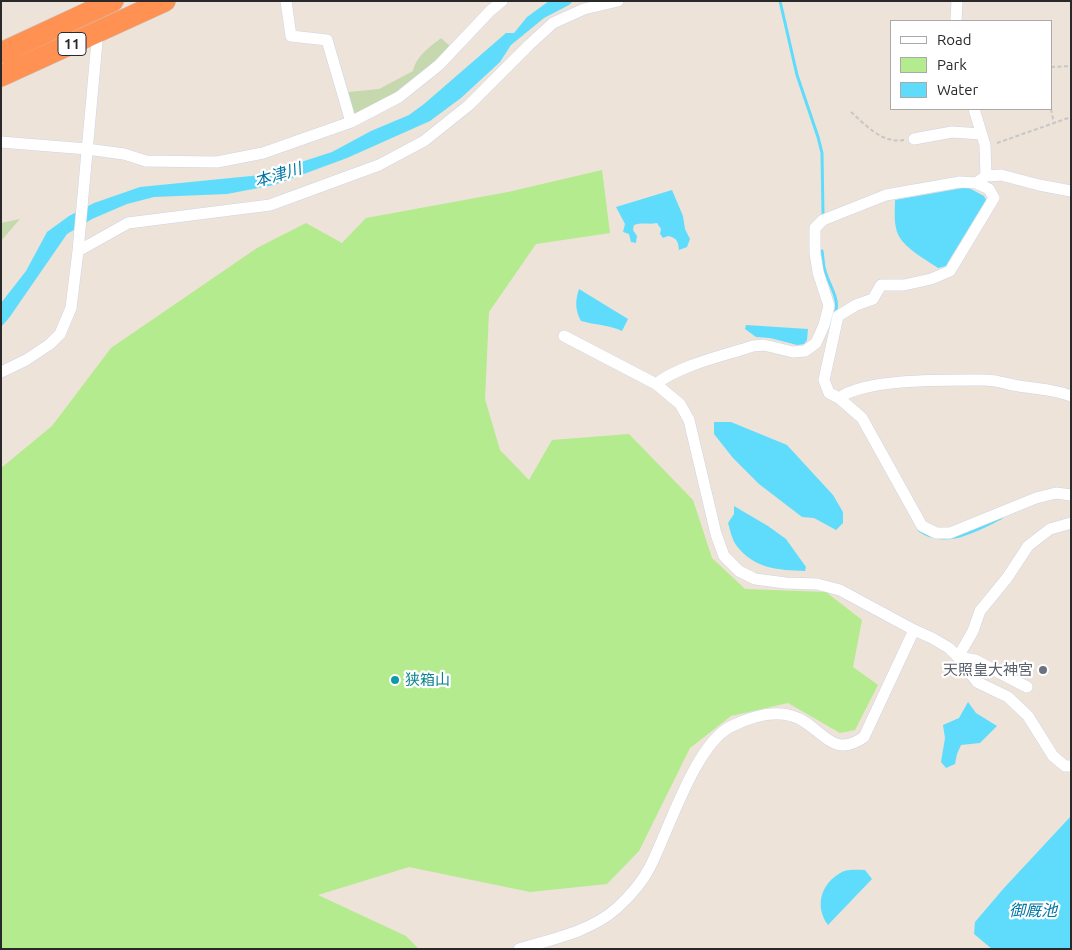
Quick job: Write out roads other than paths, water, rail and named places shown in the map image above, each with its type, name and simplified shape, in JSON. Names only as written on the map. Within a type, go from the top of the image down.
[{"type":"highway","name":"11","points":[[1,76],[165,1]]},
{"type":"highway","name":"11","points":[[1,53],[104,3]]},
{"type":"street","points":[[286,1],[291,36],[327,40],[351,122]]},
{"type":"street","points":[[1,142],[87,149],[124,154],[146,161],[217,162],[263,153],[351,122],[399,97],[439,65],[490,11],[502,1]]},
{"type":"street","points":[[78,248],[128,222],[270,205],[379,165],[424,141],[469,105],[528,45],[553,24],[584,9],[618,1]]},
{"type":"street","points":[[956,20],[957,1]]},
{"type":"street","points":[[1,372],[50,344],[60,334],[67,321],[73,299],[98,33],[104,3]]},
{"type":"street","points":[[974,110],[983,139],[986,176]]},
{"type":"street","points":[[914,139],[952,132],[983,139]]},
{"type":"street","points":[[976,183],[986,176],[1001,175],[1071,191]]},
{"type":"street","points":[[656,384],[667,376],[681,370],[753,346],[764,346],[793,352],[805,351],[816,343],[824,325],[829,306],[818,272],[815,253],[816,228],[823,220],[886,195],[960,182],[976,183],[988,189],[994,198],[950,271],[931,279],[904,285],[881,285],[873,299],[856,305],[838,316],[824,380],[829,393],[839,398],[862,418],[922,526],[936,534],[950,533],[1036,498],[1056,494],[1071,495]]},
{"type":"street","points":[[564,336],[656,384],[680,404],[689,420],[716,534],[724,556],[738,571],[755,579],[817,584],[840,590],[932,638],[949,648],[977,682],[1008,697],[1028,716],[1053,756],[1065,766],[1071,766]]},
{"type":"street","points":[[839,398],[847,393],[878,384],[983,380],[1000,380],[1017,386],[1071,396]]},
{"type":"street","points":[[958,657],[973,631],[980,611],[1007,578],[1028,546],[1050,529],[1071,523]]},
{"type":"street","points":[[520,949],[584,929],[615,910],[635,890],[650,868],[688,782],[709,746],[728,728],[751,718],[775,713],[793,716],[835,745],[853,744],[864,737],[914,630]]},
{"type":"street","points":[[958,657],[975,660],[1027,687]]},
{"type":"water","name":"本津川","points":[[549,1],[573,1],[544,18],[511,45],[500,62],[461,98],[430,121],[347,158],[274,185],[227,194],[154,197],[127,204],[92,219],[67,234],[1,327],[1,303],[26,271],[47,232],[69,216],[94,203],[140,187],[261,175],[332,152],[371,131],[409,115],[506,33],[514,33],[527,17]]},
{"type":"water","points":[[969,188],[984,196],[986,200],[946,266],[938,268],[907,246],[898,234],[895,225],[895,200]]},
{"type":"water","points":[[672,190],[690,239],[687,247],[679,250],[675,239],[668,236],[663,238],[657,223],[634,225],[633,230],[637,236],[636,243],[631,242],[629,234],[623,232],[625,224],[616,207]]},
{"type":"water","points":[[579,289],[628,319],[622,331],[612,327],[581,321],[576,305]]},
{"type":"water","points":[[746,325],[808,329],[807,340],[804,344],[797,345],[770,338],[756,337],[745,329]]},
{"type":"water","points":[[714,422],[731,422],[787,445],[833,495],[843,512],[843,523],[836,530],[814,518],[802,517],[759,484],[733,458],[714,434]]},
{"type":"water","points":[[734,506],[786,539],[806,567],[805,571],[767,567],[743,553],[735,543],[728,523],[734,514]]},
{"type":"water","points":[[968,702],[976,713],[997,726],[980,743],[961,745],[955,764],[946,768],[941,762],[945,738],[943,725],[959,718]]},
{"type":"water","name":"御厩池","points":[[1071,816],[1071,949],[992,949],[974,934],[975,922]]},
{"type":"water","points":[[865,870],[872,879],[828,925],[821,910],[821,903],[822,896],[829,882],[842,872]]},
{"type":"waterway","points":[[780,1],[797,75],[822,153],[823,214]]},
{"type":"waterway","points":[[822,251],[826,273],[835,296],[835,314]]},
{"type":"waterway","points":[[919,530],[939,538],[950,538],[971,532],[1001,518]]},
{"type":"place","name":"天照皇大神宮","points":[[1043,670]]},
{"type":"place","name":"狭箱山","points":[[395,680]]}]
